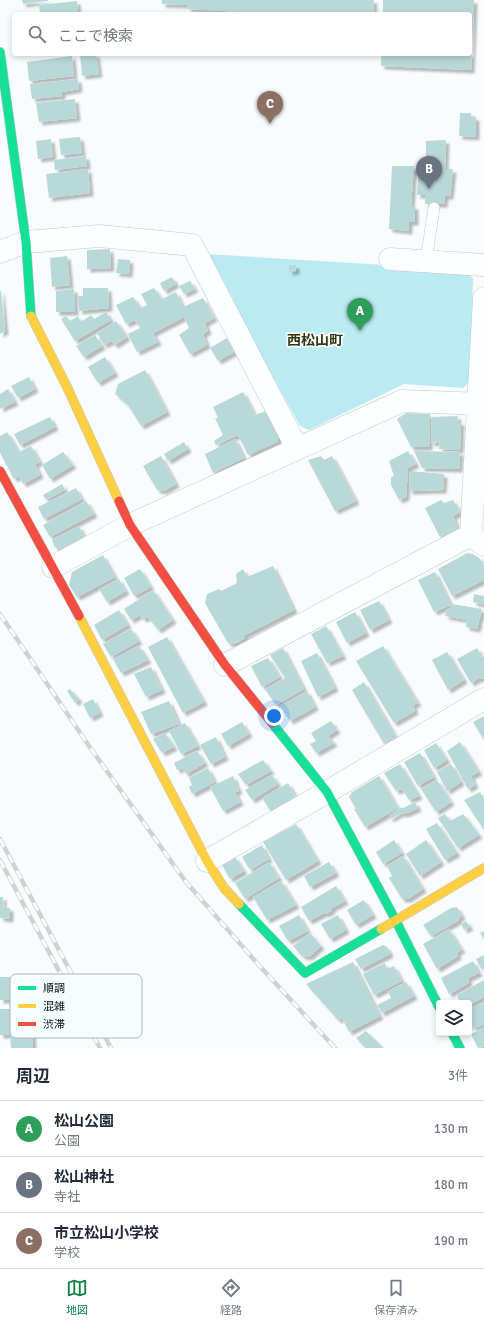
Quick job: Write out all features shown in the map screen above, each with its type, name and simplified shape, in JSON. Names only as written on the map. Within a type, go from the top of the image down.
[{"type":"street","points":[[0,52],[26,242],[31,316],[68,390],[130,525],[225,665],[327,792],[395,919],[436,1000]]},
{"type":"street","points":[[0,252],[26,242],[100,236],[192,245],[297,448]]},
{"type":"street","points":[[390,259],[484,265]]},
{"type":"street","points":[[225,665],[478,540],[484,298]]},
{"type":"street","points":[[53,567],[130,525],[402,401],[481,403]]},
{"type":"street","points":[[0,471],[53,567],[207,861],[224,888],[305,973],[484,868]]},
{"type":"street","points":[[207,861],[327,792],[484,698]]},
{"type":"street","points":[[454,1036],[460,1048]]},
{"type":"lane","points":[[426,261],[434,208]]},
{"type":"shaded area","points":[[206,254],[464,269],[473,279],[470,381],[463,388],[404,384],[309,430],[300,426]]},
{"type":"building","points":[[22,0],[48,0],[48,1],[23,4]]},
{"type":"building","points":[[162,0],[374,0],[373,12],[245,12],[188,9],[187,5],[162,4]]},
{"type":"building","points":[[383,0],[474,0],[472,47],[472,12],[383,12]]},
{"type":"building","points":[[77,1],[78,12],[40,12],[39,5]]},
{"type":"building","points":[[72,56],[74,76],[29,81],[27,62]]},
{"type":"building","points":[[80,56],[96,56],[99,74],[82,76]]},
{"type":"building","points":[[381,56],[472,56],[471,70],[381,66]]},
{"type":"building","points":[[78,79],[79,89],[62,92],[62,96],[32,99],[30,84]]},
{"type":"building","points":[[75,99],[77,118],[39,122],[36,103]]},
{"type":"building","points":[[460,113],[471,113],[471,117],[476,117],[476,137],[459,136]]},
{"type":"building","points":[[80,137],[82,153],[61,155],[59,139]]},
{"type":"building","points":[[51,139],[53,157],[38,159],[36,141]]},
{"type":"building","points":[[446,140],[445,169],[453,169],[450,196],[445,196],[444,204],[425,204],[425,195],[417,195],[419,166],[426,167],[426,141]]},
{"type":"building","points":[[86,156],[87,166],[55,170],[54,160]]},
{"type":"building","points":[[392,166],[414,166],[411,206],[415,206],[415,222],[409,222],[409,231],[389,229]]},
{"type":"building","points":[[88,169],[90,193],[49,198],[46,174]]},
{"type":"building","points":[[110,249],[111,268],[87,269],[87,250]]},
{"type":"building","points":[[67,256],[70,285],[52,287],[50,258]]},
{"type":"building","points":[[118,259],[130,260],[129,274],[116,273]]},
{"type":"building","points":[[289,265],[296,265],[296,271],[289,272]]},
{"type":"building","points":[[172,277],[176,284],[164,291],[160,283]]},
{"type":"building","points":[[190,281],[195,289],[184,294],[179,286]]},
{"type":"building","points":[[83,288],[108,288],[109,308],[79,311],[78,296],[83,296]]},
{"type":"building","points":[[154,288],[162,299],[176,292],[183,307],[203,298],[214,318],[205,323],[208,331],[203,334],[207,345],[190,354],[179,335],[189,328],[184,317],[153,333],[158,342],[137,352],[128,334],[140,328],[135,320],[126,324],[116,305],[133,297],[141,308],[147,305],[141,294]]},
{"type":"building","points":[[74,289],[75,312],[56,312],[56,291]]},
{"type":"building","points":[[0,291],[5,331],[0,334]]},
{"type":"building","points":[[106,312],[111,320],[75,341],[61,319],[66,316],[70,321],[78,316],[81,322],[91,315],[94,319]]},
{"type":"building","points":[[116,321],[127,337],[115,345],[111,341],[104,345],[97,333]]},
{"type":"building","points":[[95,335],[102,346],[84,357],[76,346]]},
{"type":"building","points":[[227,338],[234,352],[218,361],[210,348]]},
{"type":"building","points":[[105,357],[115,373],[98,383],[88,367]]},
{"type":"building","points":[[145,370],[167,412],[141,426],[128,405],[115,394],[118,384]]},
{"type":"building","points":[[29,377],[35,389],[18,398],[11,386]]},
{"type":"building","points":[[8,389],[15,402],[0,409],[0,394]]},
{"type":"building","points":[[243,392],[255,415],[266,411],[279,436],[277,442],[248,455],[238,435],[216,445],[214,441],[223,435],[215,418],[218,418],[213,407]]},
{"type":"building","points":[[406,413],[430,414],[429,447],[411,447],[397,419]]},
{"type":"building","points":[[458,416],[457,422],[461,422],[460,450],[439,449],[440,442],[431,443],[432,417]]},
{"type":"building","points":[[50,417],[55,427],[20,445],[14,434]]},
{"type":"building","points":[[7,432],[19,452],[31,446],[40,462],[35,464],[40,475],[23,484],[19,476],[14,479],[0,453],[0,436]]},
{"type":"building","points":[[235,439],[244,458],[213,473],[205,454]]},
{"type":"building","points":[[184,442],[188,449],[168,461],[164,454]]},
{"type":"building","points":[[408,451],[416,464],[408,468],[406,497],[399,500],[391,485],[391,477],[394,476],[389,461]]},
{"type":"building","points":[[414,451],[460,452],[459,469],[422,468]]},
{"type":"building","points":[[63,452],[73,465],[50,479],[42,465]]},
{"type":"building","points":[[161,456],[176,484],[164,491],[157,490],[143,466]]},
{"type":"building","points":[[321,456],[324,460],[332,456],[356,501],[335,511],[308,460]]},
{"type":"building","points":[[410,471],[444,474],[443,490],[409,491]]},
{"type":"building","points":[[62,484],[65,490],[46,500],[43,495]]},
{"type":"building","points":[[76,488],[82,499],[44,519],[38,507]]},
{"type":"building","points":[[441,500],[444,503],[453,500],[460,512],[453,516],[458,529],[440,537],[425,508]]},
{"type":"building","points":[[86,501],[94,514],[50,537],[43,525]]},
{"type":"building","points":[[79,526],[85,538],[60,550],[59,548],[55,548],[52,540]]},
{"type":"building","points":[[467,553],[473,554],[479,558],[484,565],[484,580],[452,596],[438,569]]},
{"type":"building","points":[[103,555],[115,577],[77,597],[69,585],[72,572]]},
{"type":"building","points":[[273,566],[294,610],[245,635],[245,638],[234,644],[228,643],[205,603],[207,594],[219,589],[221,591],[237,583],[236,574],[243,569],[247,577]]},
{"type":"building","points":[[140,569],[151,587],[134,596],[124,578]]},
{"type":"building","points":[[435,572],[451,605],[434,612],[418,580]]},
{"type":"building","points":[[119,579],[126,591],[107,602],[99,589]]},
{"type":"building","points":[[153,590],[173,620],[158,630],[148,617],[143,619],[140,615],[131,620],[124,609]]},
{"type":"building","points":[[474,594],[484,596],[484,605],[473,602]]},
{"type":"building","points":[[379,601],[389,620],[370,630],[360,610]]},
{"type":"building","points":[[452,604],[482,609],[477,629],[466,627],[467,620],[445,616],[447,610],[451,608]]},
{"type":"building","points":[[119,610],[128,625],[102,640],[94,625]]},
{"type":"building","points":[[355,612],[366,633],[347,643],[336,622]]},
{"type":"building","points":[[326,626],[343,656],[327,663],[311,634]]},
{"type":"building","points":[[131,629],[139,641],[111,657],[103,644]]},
{"type":"building","points":[[167,637],[204,702],[183,713],[148,647]]},
{"type":"building","points":[[139,646],[148,660],[121,673],[113,659]]},
{"type":"building","points":[[383,646],[418,703],[413,705],[415,711],[394,723],[356,661]]},
{"type":"building","points":[[283,648],[304,689],[276,705],[265,689],[285,678],[270,655]]},
{"type":"building","points":[[477,648],[484,661],[484,679],[479,678],[471,683],[457,659]]},
{"type":"building","points":[[447,652],[464,680],[448,690],[432,660]]},
{"type":"building","points":[[317,653],[335,688],[318,697],[301,661]]},
{"type":"building","points":[[268,658],[280,677],[262,687],[251,666]]},
{"type":"building","points":[[151,667],[162,690],[146,697],[134,674]]},
{"type":"building","points":[[364,682],[396,737],[384,744],[352,690]]},
{"type":"building","points":[[70,689],[79,699],[75,703],[67,691]]},
{"type":"building","points":[[307,691],[315,707],[290,721],[280,706]]},
{"type":"building","points":[[93,699],[100,713],[90,718],[83,704]]},
{"type":"building","points":[[169,701],[179,724],[151,734],[141,712]]},
{"type":"building","points":[[484,716],[484,740],[473,722]]},
{"type":"building","points":[[331,721],[337,730],[328,736],[334,743],[316,753],[310,744],[316,741],[311,733]]},
{"type":"building","points":[[242,722],[249,734],[228,746],[221,734]]},
{"type":"building","points":[[185,723],[198,746],[181,754],[169,731]]},
{"type":"building","points":[[165,733],[174,747],[162,753],[153,739]]},
{"type":"building","points":[[216,737],[225,757],[211,764],[200,745]]},
{"type":"building","points":[[460,742],[479,772],[471,776],[475,785],[468,789],[447,751]]},
{"type":"building","points":[[436,743],[447,760],[434,768],[424,750]]},
{"type":"building","points":[[197,751],[205,763],[186,774],[182,768],[177,770],[174,763]]},
{"type":"building","points":[[420,753],[434,777],[418,786],[404,762]]},
{"type":"building","points":[[263,760],[271,771],[246,785],[238,774]]},
{"type":"building","points":[[400,764],[419,796],[409,800],[402,789],[396,791],[384,773]]},
{"type":"building","points":[[451,764],[461,782],[447,791],[437,772]]},
{"type":"building","points":[[208,768],[215,782],[192,794],[189,787],[192,785],[189,778]]},
{"type":"building","points":[[272,775],[278,784],[252,800],[245,790]]},
{"type":"building","points":[[233,776],[239,791],[235,792],[240,802],[223,811],[210,787]]},
{"type":"building","points":[[379,776],[398,808],[365,827],[354,809],[356,809],[349,797],[352,792]]},
{"type":"building","points":[[437,780],[451,802],[436,812],[421,789]]},
{"type":"building","points":[[288,783],[296,797],[271,812],[262,798]]},
{"type":"building","points":[[480,792],[484,799],[484,830],[464,800]]},
{"type":"building","points":[[415,802],[418,808],[405,814],[401,813],[390,819],[389,816],[400,808]]},
{"type":"building","points":[[445,814],[450,821],[463,814],[479,835],[458,848],[438,818]]},
{"type":"building","points":[[437,823],[457,853],[445,860],[426,829]]},
{"type":"building","points":[[296,824],[318,861],[286,880],[263,842]]},
{"type":"building","points":[[394,840],[402,853],[383,864],[376,852]]},
{"type":"building","points":[[426,840],[441,862],[420,876],[406,854]]},
{"type":"building","points":[[262,845],[269,859],[250,870],[242,857]]},
{"type":"building","points":[[403,856],[423,889],[408,899],[402,899],[389,878],[392,876],[387,866]]},
{"type":"building","points":[[235,857],[244,871],[230,879],[222,865]]},
{"type":"building","points":[[269,862],[279,878],[245,899],[235,883]]},
{"type":"building","points":[[329,862],[336,873],[310,887],[304,876]]},
{"type":"building","points":[[281,881],[296,905],[267,920],[253,897]]},
{"type":"building","points":[[336,886],[345,901],[332,908],[332,910],[326,914],[324,913],[309,921],[301,907]]},
{"type":"building","points":[[0,897],[3,897],[3,907],[10,908],[10,919],[0,918]]},
{"type":"building","points":[[364,900],[373,915],[356,925],[347,910]]},
{"type":"building","points":[[457,907],[462,916],[458,921],[431,936],[423,925],[451,908]]},
{"type":"building","points":[[299,915],[308,931],[288,941],[279,926]]},
{"type":"building","points":[[338,915],[346,930],[330,939],[321,924]]},
{"type":"building","points":[[466,921],[470,927],[464,930],[461,924]]},
{"type":"building","points":[[449,929],[462,950],[457,952],[458,956],[437,969],[423,944]]},
{"type":"building","points":[[484,931],[484,940],[480,933]]},
{"type":"building","points":[[310,933],[321,946],[309,957],[302,956],[293,946]]},
{"type":"building","points":[[383,945],[387,947],[390,954],[361,969],[355,959]]},
{"type":"building","points":[[484,955],[484,969],[482,970],[476,959]]},
{"type":"building","points":[[473,961],[479,973],[468,978],[469,983],[449,994],[441,978]]},
{"type":"building","points":[[353,962],[380,1016],[349,1032],[342,1018],[338,1020],[306,984]]},
{"type":"building","points":[[385,963],[387,969],[394,966],[402,981],[374,995],[363,974]]},
{"type":"building","points":[[0,977],[10,977],[10,1000],[0,1000]]},
{"type":"building","points":[[484,980],[484,997],[472,1003],[472,1000],[459,1000],[457,995]]},
{"type":"building","points":[[406,982],[414,996],[382,1013],[377,1005],[391,998],[388,991]]},
{"type":"building","points":[[484,1003],[484,1024],[474,1029],[472,1025],[472,1008]]},
{"type":"building","points":[[0,1009],[10,1009],[10,1035],[0,1035]]},
{"type":"building","points":[[484,1027],[484,1046],[478,1048],[472,1033]]},
{"type":"building","points":[[366,1031],[383,1048],[366,1048],[356,1038]]},
{"type":"building","points":[[10,1038],[33,1038],[33,1048],[11,1048]]},
{"type":"railway","points":[[0,614],[89,746],[186,882],[256,962],[335,1048]]},
{"type":"railway","points":[[0,839],[72,974]]},
{"type":"railway","points":[[0,860],[61,974]]},
{"type":"railway","points":[[95,1038],[100,1048]]},
{"type":"railway","points":[[106,1038],[111,1048]]},
{"type":"traffic: fast","points":[[0,52],[26,242],[31,316]]},
{"type":"traffic: fast","points":[[272,723],[327,792],[395,919],[436,1001]]},
{"type":"traffic: fast","points":[[239,904],[305,973],[381,929]]},
{"type":"traffic: fast","points":[[454,1036],[460,1048]]},
{"type":"traffic: slow","points":[[31,316],[68,389],[119,501]]},
{"type":"traffic: slow","points":[[79,616],[207,861],[224,888],[239,904]]},
{"type":"traffic: slow","points":[[381,929],[484,868]]},
{"type":"traffic: jam","points":[[0,471],[79,616]]},
{"type":"traffic: jam","points":[[119,501],[130,525],[225,665],[272,723]]},
{"type":"place","name":"市立松山小学校","points":[[270,124]]},
{"type":"place","name":"松山神社","points":[[429,189]]},
{"type":"place","name":"松山公園","points":[[360,331]]},
{"type":"district","name":"西松山町","points":[[315,340]]}]
